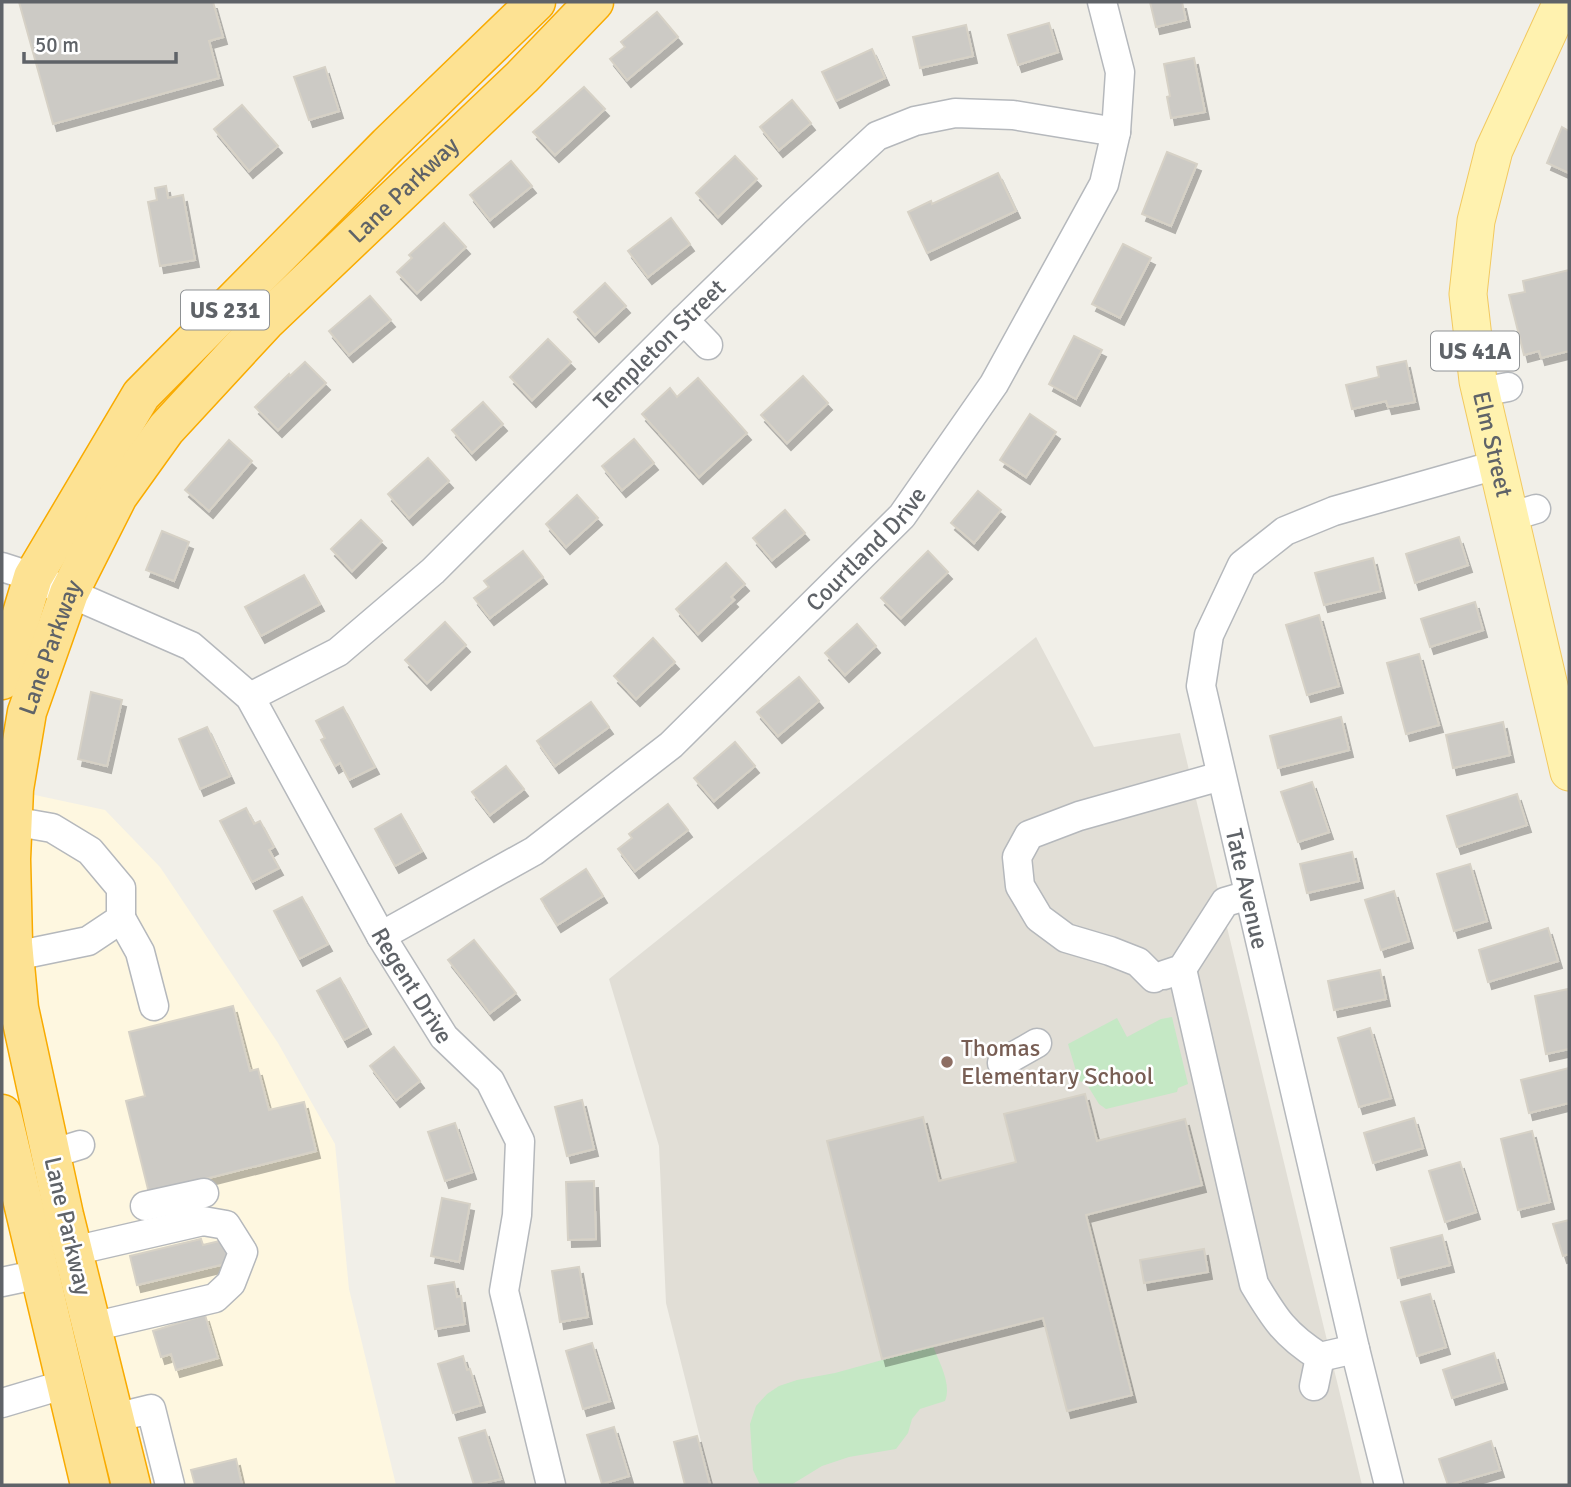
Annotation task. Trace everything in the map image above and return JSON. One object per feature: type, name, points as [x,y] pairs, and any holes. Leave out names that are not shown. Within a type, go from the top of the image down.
[{"type":"highway","name":"Lane Parkway","points":[[2,680],[17,572],[141,395],[388,145],[536,2]]},
{"type":"highway","name":"Lane Parkway","points":[[131,1485],[73,1251],[66,1150],[19,1008],[11,859],[12,821],[14,789],[27,712],[69,593],[118,496],[166,429],[265,322],[522,77],[594,2]]},
{"type":"highway","name":"Lane Parkway","points":[[2,1114],[7,1156],[40,1274],[90,1485]]},
{"type":"main road","name":"Elm Street","points":[[1562,2],[1494,150],[1476,221],[1468,294],[1495,389],[1496,465],[1522,513],[1562,707],[1569,772]]},
{"type":"street","name":"Courtland Drive","points":[[382,936],[534,851],[671,745],[902,516],[994,384],[1104,184],[1116,132],[1120,72],[1102,2]]},
{"type":"street","name":"Templeton Street","points":[[250,697],[338,652],[433,571],[794,212],[877,136],[915,121],[955,113],[1013,115],[1116,132]]},
{"type":"street","points":[[684,320],[708,345]]},
{"type":"street","name":"Tate Avenue","points":[[1390,1485],[1355,1349],[1201,686],[1209,635],[1242,565],[1285,531],[1321,516],[1496,465]]},
{"type":"street","name":"Regent Drive","points":[[17,572],[191,646],[250,697],[382,936],[444,1037],[490,1081],[520,1141],[517,1215],[504,1291],[551,1485]]},
{"type":"street","points":[[1220,776],[1079,816],[1029,835],[1017,857],[1020,886],[1038,918],[1066,938],[1138,962],[1148,981],[1182,969],[1226,902],[1249,895]]},
{"type":"street","points":[[12,821],[52,828],[90,851],[121,888],[121,918],[140,952],[154,1006]]},
{"type":"street","points":[[15,956],[88,941],[121,918]]},
{"type":"street","points":[[1182,969],[1254,1284],[1297,1351],[1314,1386]]},
{"type":"street","points":[[1002,1063],[1037,1043]]},
{"type":"street","points":[[145,1206],[204,1193]]},
{"type":"street","points":[[73,1251],[203,1221],[226,1225],[243,1252],[231,1283],[215,1298],[92,1327]]},
{"type":"street","points":[[2,1282],[40,1274]]},
{"type":"street","points":[[1297,1351],[1355,1349]]},
{"type":"street","points":[[2,1403],[66,1384]]},
{"type":"street","points":[[114,1418],[151,1409],[170,1485]]},
{"type":"shaded area","name":"Thomas Elementary School","points":[[1036,637],[1094,747],[1180,733],[1362,1485],[712,1485],[666,1303],[659,1146],[609,979]]},
{"type":"shaded area","points":[[2,788],[105,810],[160,867],[278,1043],[335,1144],[349,1289],[396,1485],[2,1485]]},
{"type":"green space","points":[[1172,1017],[1188,1084],[1178,1088],[1177,1092],[1106,1109],[1099,1104],[1086,1083],[1079,1081],[1068,1044],[1117,1018],[1127,1037],[1161,1019]]},
{"type":"green space","points":[[933,1346],[946,1380],[945,1401],[920,1409],[896,1449],[849,1457],[822,1466],[791,1485],[760,1485],[753,1470],[750,1424],[756,1406],[767,1394],[779,1386],[797,1380],[835,1373]]},
{"type":"building","points":[[19,2],[213,2],[223,37],[209,41],[219,78],[53,124]]},
{"type":"building","points":[[1150,2],[1182,2],[1186,20],[1156,27]]},
{"type":"building","points":[[657,12],[678,37],[627,80],[610,59],[625,47],[621,42]]},
{"type":"building","points":[[1049,23],[1058,52],[1018,65],[1008,35]]},
{"type":"building","points":[[966,25],[973,56],[920,68],[913,37]]},
{"type":"building","points":[[872,49],[885,78],[836,101],[822,72]]},
{"type":"building","points":[[1194,58],[1205,112],[1171,118],[1164,64]]},
{"type":"building","points":[[325,67],[339,111],[309,120],[294,77]]},
{"type":"building","points":[[584,87],[605,109],[555,155],[533,132]]},
{"type":"building","points":[[792,100],[811,123],[779,150],[760,127]]},
{"type":"building","points":[[242,105],[278,146],[249,171],[214,129]]},
{"type":"building","points":[[1562,127],[1569,131],[1569,173],[1547,163]]},
{"type":"building","points":[[1167,152],[1197,164],[1171,226],[1142,214]]},
{"type":"building","points":[[735,156],[757,179],[718,217],[696,193]]},
{"type":"building","points":[[511,161],[532,186],[490,220],[470,195]]},
{"type":"building","points":[[998,173],[1016,211],[927,253],[908,212],[931,201],[932,204]]},
{"type":"building","points":[[166,186],[168,198],[183,195],[195,260],[160,266],[148,202],[157,200],[155,188]]},
{"type":"building","points":[[671,218],[690,244],[648,277],[628,251]]},
{"type":"building","points":[[444,223],[466,247],[417,293],[397,272],[412,258],[409,255]]},
{"type":"building","points":[[1123,244],[1151,258],[1120,318],[1092,304]]},
{"type":"building","points":[[1569,270],[1569,351],[1541,358],[1539,351],[1524,355],[1509,295],[1525,292],[1523,281]]},
{"type":"building","points":[[605,283],[626,306],[595,335],[574,312]]},
{"type":"building","points":[[370,296],[391,320],[349,355],[329,331]]},
{"type":"building","points":[[1074,336],[1102,350],[1076,399],[1049,384]]},
{"type":"building","points":[[548,339],[571,362],[532,400],[510,377]]},
{"type":"building","points":[[1406,361],[1415,402],[1388,407],[1386,401],[1352,409],[1346,385],[1379,377],[1377,367]]},
{"type":"building","points":[[305,362],[326,383],[278,430],[255,407]]},
{"type":"building","points":[[803,376],[828,403],[787,443],[761,415]]},
{"type":"building","points":[[698,378],[747,433],[699,477],[642,414],[670,388],[677,397]]},
{"type":"building","points":[[483,402],[503,424],[472,453],[452,430]]},
{"type":"building","points":[[1030,414],[1056,432],[1026,477],[1000,460]]},
{"type":"building","points":[[634,439],[654,463],[622,490],[602,466]]},
{"type":"building","points":[[229,440],[252,461],[209,511],[185,490]]},
{"type":"building","points":[[428,458],[449,481],[409,518],[388,494]]},
{"type":"building","points":[[978,491],[1001,510],[974,543],[951,523]]},
{"type":"building","points":[[577,495],[598,518],[566,547],[546,524]]},
{"type":"building","points":[[785,510],[805,533],[772,560],[753,538]]},
{"type":"building","points":[[361,520],[382,541],[352,571],[331,549]]},
{"type":"building","points":[[162,531],[189,542],[174,581],[146,570]]},
{"type":"building","points":[[1459,537],[1468,565],[1415,583],[1406,554]]},
{"type":"building","points":[[523,551],[543,577],[490,618],[474,598],[489,587],[484,581]]},
{"type":"building","points":[[928,551],[948,572],[901,618],[881,598]]},
{"type":"building","points":[[1373,558],[1381,591],[1324,605],[1315,573]]},
{"type":"building","points":[[726,563],[745,584],[731,597],[734,600],[698,634],[676,609]]},
{"type":"building","points":[[304,575],[320,604],[261,636],[245,607]]},
{"type":"building","points":[[1475,602],[1483,630],[1430,647],[1421,619]]},
{"type":"building","points":[[1319,615],[1339,686],[1307,695],[1286,625]]},
{"type":"building","points":[[445,622],[466,645],[427,683],[405,660]]},
{"type":"building","points":[[857,624],[876,646],[845,675],[825,653]]},
{"type":"building","points":[[653,638],[675,662],[636,699],[614,676]]},
{"type":"building","points":[[1419,654],[1439,725],[1406,734],[1387,663]]},
{"type":"building","points":[[799,677],[819,701],[778,736],[757,712]]},
{"type":"building","points":[[91,692],[122,700],[107,766],[78,759]]},
{"type":"building","points":[[591,702],[609,727],[555,766],[537,741]]},
{"type":"building","points":[[343,707],[375,767],[349,780],[340,763],[335,766],[321,740],[325,738],[316,721]]},
{"type":"building","points":[[1341,717],[1349,750],[1278,768],[1270,736]]},
{"type":"building","points":[[1503,722],[1510,755],[1453,768],[1446,735]]},
{"type":"building","points":[[207,727],[230,776],[200,789],[179,739]]},
{"type":"building","points":[[735,742],[755,766],[714,801],[694,778]]},
{"type":"building","points":[[506,766],[524,789],[490,815],[472,792]]},
{"type":"building","points":[[1312,782],[1329,832],[1298,842],[1281,792]]},
{"type":"building","points":[[1517,794],[1527,825],[1457,847],[1447,816]]},
{"type":"building","points":[[668,804],[688,830],[635,871],[618,849],[632,838],[629,834]]},
{"type":"building","points":[[246,808],[254,824],[260,821],[274,847],[269,850],[279,868],[252,882],[220,821]]},
{"type":"building","points":[[401,814],[422,851],[395,866],[375,829]]},
{"type":"building","points":[[1352,852],[1359,881],[1307,893],[1300,864]]},
{"type":"building","points":[[1470,864],[1487,921],[1454,931],[1437,874]]},
{"type":"building","points":[[586,869],[603,896],[557,925],[541,899]]},
{"type":"building","points":[[1394,891],[1409,941],[1381,950],[1365,900]]},
{"type":"building","points":[[302,897],[328,944],[299,959],[274,911]]},
{"type":"building","points":[[1548,928],[1558,961],[1488,982],[1479,950]]},
{"type":"building","points":[[474,940],[516,993],[490,1013],[448,960]]},
{"type":"building","points":[[1380,970],[1386,999],[1334,1010],[1328,981]]},
{"type":"building","points":[[340,978],[367,1027],[344,1040],[317,991]]},
{"type":"building","points":[[1568,989],[1569,1049],[1546,1054],[1535,996]]},
{"type":"building","points":[[233,1006],[250,1071],[258,1069],[269,1110],[304,1102],[316,1151],[149,1193],[126,1101],[145,1096],[129,1032]]},
{"type":"building","points":[[1370,1028],[1391,1098],[1359,1107],[1338,1038]]},
{"type":"building","points":[[394,1047],[420,1081],[396,1100],[370,1066]]},
{"type":"building","points":[[1569,1068],[1569,1103],[1529,1113],[1521,1080]]},
{"type":"building","points":[[1085,1094],[1097,1141],[1185,1119],[1202,1185],[1086,1215],[1132,1395],[1067,1411],[1043,1318],[882,1359],[827,1141],[923,1117],[939,1181],[1016,1162],[1004,1114]]},
{"type":"building","points":[[582,1100],[594,1149],[567,1156],[555,1107]]},
{"type":"building","points":[[1414,1118],[1423,1148],[1373,1163],[1364,1133]]},
{"type":"building","points":[[455,1123],[472,1172],[445,1181],[428,1132]]},
{"type":"building","points":[[1532,1131],[1550,1202],[1518,1210],[1501,1139]]},
{"type":"building","points":[[1460,1162],[1476,1212],[1445,1222],[1429,1171]]},
{"type":"building","points":[[594,1181],[596,1239],[568,1240],[566,1182]]},
{"type":"building","points":[[442,1198],[470,1204],[459,1262],[431,1256]]},
{"type":"building","points":[[1569,1220],[1569,1254],[1563,1256],[1553,1224]]},
{"type":"building","points":[[1442,1235],[1450,1265],[1398,1278],[1391,1248]]},
{"type":"building","points":[[201,1239],[203,1245],[228,1239],[233,1262],[137,1285],[130,1256]]},
{"type":"building","points":[[1204,1249],[1208,1272],[1144,1283],[1140,1260]]},
{"type":"building","points":[[579,1267],[588,1317],[560,1322],[552,1271]]},
{"type":"building","points":[[454,1282],[457,1297],[461,1296],[465,1324],[435,1329],[428,1286]]},
{"type":"building","points":[[1430,1294],[1446,1347],[1417,1356],[1401,1302]]},
{"type":"building","points":[[205,1315],[218,1358],[176,1370],[171,1354],[161,1357],[153,1331]]},
{"type":"building","points":[[592,1343],[610,1401],[583,1409],[566,1351]]},
{"type":"building","points":[[1494,1353],[1503,1382],[1452,1398],[1443,1370]]},
{"type":"building","points":[[463,1356],[481,1405],[453,1413],[438,1364]]},
{"type":"building","points":[[614,1427],[629,1476],[602,1484],[587,1435]]},
{"type":"building","points":[[485,1430],[501,1479],[474,1485],[459,1438]]},
{"type":"building","points":[[697,1436],[710,1485],[685,1485],[674,1442]]},
{"type":"building","points":[[1491,1441],[1500,1470],[1448,1485],[1439,1459]]},
{"type":"building","points":[[236,1459],[242,1485],[195,1485],[191,1470]]},
{"type":"place","name":"Thomas Elementary School","points":[[947,1062]]}]
